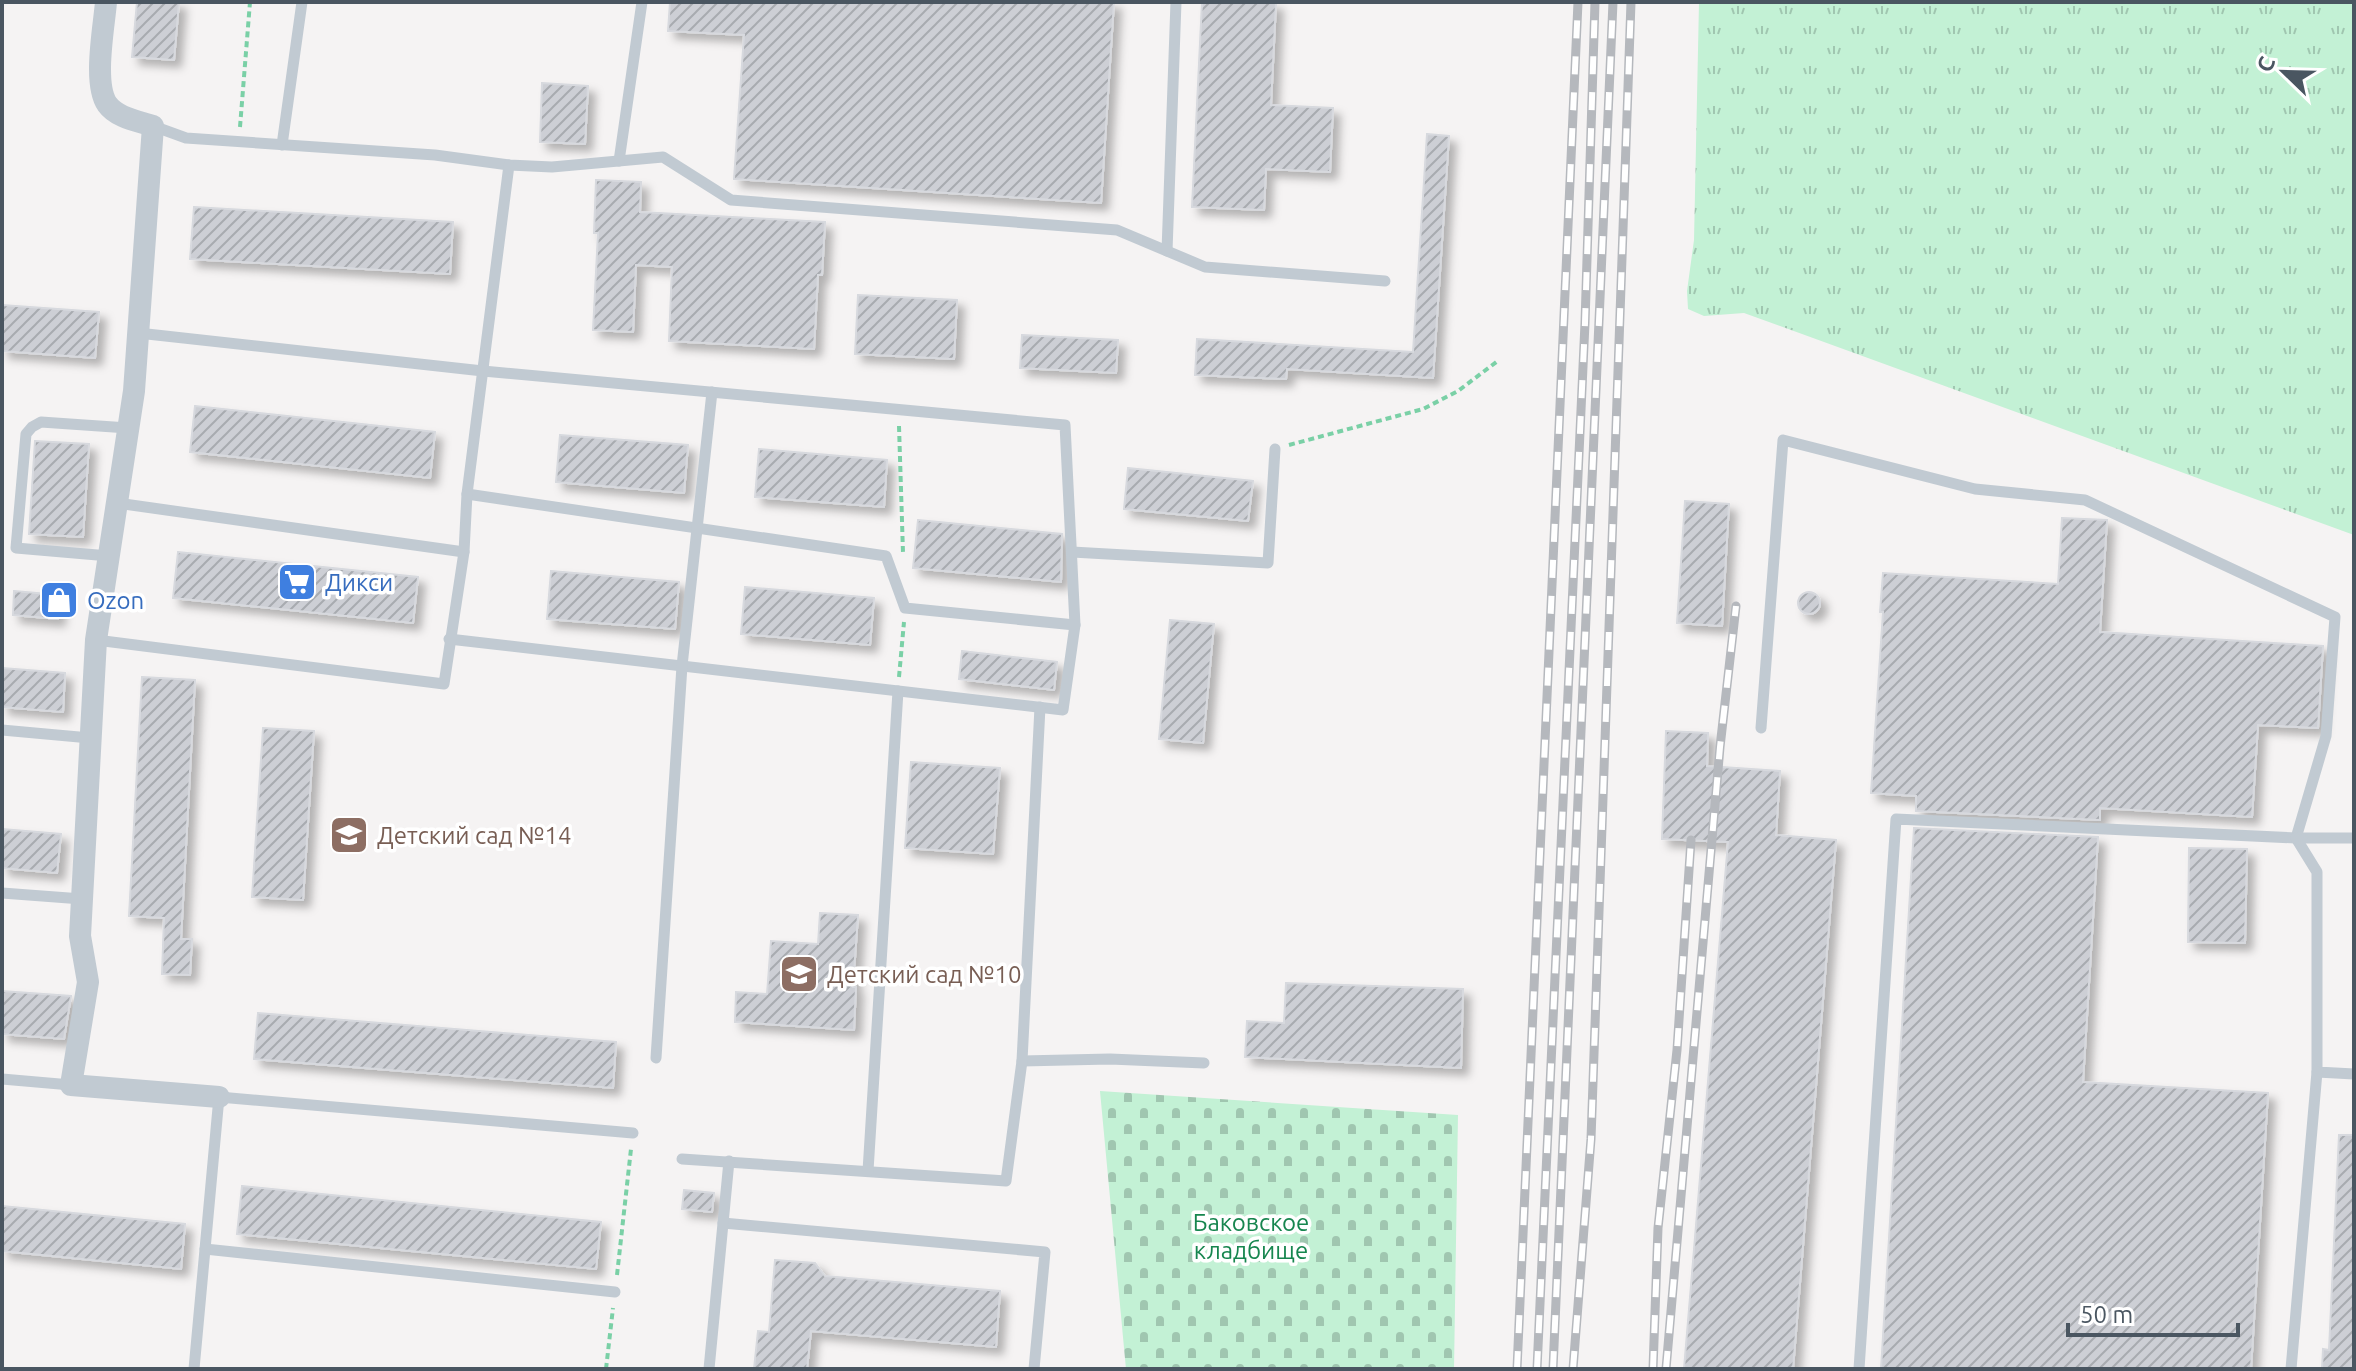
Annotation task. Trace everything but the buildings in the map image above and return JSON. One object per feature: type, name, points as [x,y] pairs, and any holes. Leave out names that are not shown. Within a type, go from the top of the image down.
[{"type":"street","points":[[106,2],[100,84],[108,104],[123,116],[153,126],[128,428],[96,640],[80,936],[88,982],[71,1085],[219,1097]]},
{"type":"lane","points":[[282,145],[302,2]]},
{"type":"lane","points":[[619,161],[642,2]]},
{"type":"lane","points":[[1167,251],[1176,2]]},
{"type":"lane","points":[[153,126],[186,138],[435,155],[509,165],[552,167],[663,157],[731,200],[1117,230],[1205,267],[1385,281]]},
{"type":"lane","points":[[96,640],[444,684],[464,552],[467,494],[509,165]]},
{"type":"lane","points":[[138,333],[483,371],[1065,425],[1075,625],[1063,710],[449,639]]},
{"type":"lane","points":[[656,1058],[682,666],[712,392]]},
{"type":"lane","points":[[109,556],[16,548],[26,434],[41,422],[128,428]]},
{"type":"lane","points":[[1761,728],[1783,440],[1975,489],[2085,500],[2335,617],[2326,736],[2296,838],[2317,872],[2317,1072],[2291,1369]]},
{"type":"lane","points":[[1072,552],[1268,563],[1275,449]]},
{"type":"lane","points":[[467,494],[886,556],[905,608],[1075,625]]},
{"type":"lane","points":[[117,503],[464,552]]},
{"type":"lane","points":[[868,1171],[898,691]]},
{"type":"lane","points":[[682,1159],[1006,1181],[1022,1061],[1040,707]]},
{"type":"lane","points":[[2,730],[90,738]]},
{"type":"lane","points":[[1859,1369],[1896,819],[2296,838],[2354,838]]},
{"type":"lane","points":[[2,893],[82,899]]},
{"type":"lane","points":[[1022,1061],[1110,1059],[1204,1063]]},
{"type":"lane","points":[[2317,1072],[2354,1074]]},
{"type":"lane","points":[[2,1079],[71,1085]]},
{"type":"lane","points":[[194,1369],[219,1097],[633,1133]]},
{"type":"lane","points":[[709,1369],[729,1161]]},
{"type":"lane","points":[[723,1223],[1045,1252],[1034,1369]]},
{"type":"lane","points":[[205,1249],[615,1292]]},
{"type":"path","points":[[239,142],[250,2]]},
{"type":"path","points":[[1275,449],[1423,409],[1458,391],[1499,360]]},
{"type":"path","points":[[606,1369],[633,1133]]},
{"type":"green space","points":[[1699,2],[2354,2],[2354,535],[1744,313],[1704,316],[1688,309],[1687,291],[1694,240]]},
{"type":"green space","name":"Баковское кладбище","points":[[1100,1091],[1458,1115],[1454,1369],[1126,1369]]},
{"type":"railway","points":[[1517,1369],[1578,2]]},
{"type":"railway","points":[[1537,1369],[1585,323],[1595,2]]},
{"type":"railway","points":[[1553,1369],[1613,2]]},
{"type":"railway","points":[[1573,1369],[1591,1139],[1631,2]]},
{"type":"railway","points":[[1666,1369],[1720,747],[1736,606]]},
{"type":"railway","points":[[1653,1369],[1658,1228],[1677,1050],[1691,840]]},
{"type":"place","name":"Дикси","points":[[297,582]]},
{"type":"place","name":"Ozon","points":[[59,600]]},
{"type":"place","name":"Детский сад №14","points":[[349,835]]},
{"type":"place","name":"Детский сад №10","points":[[799,974]]}]
